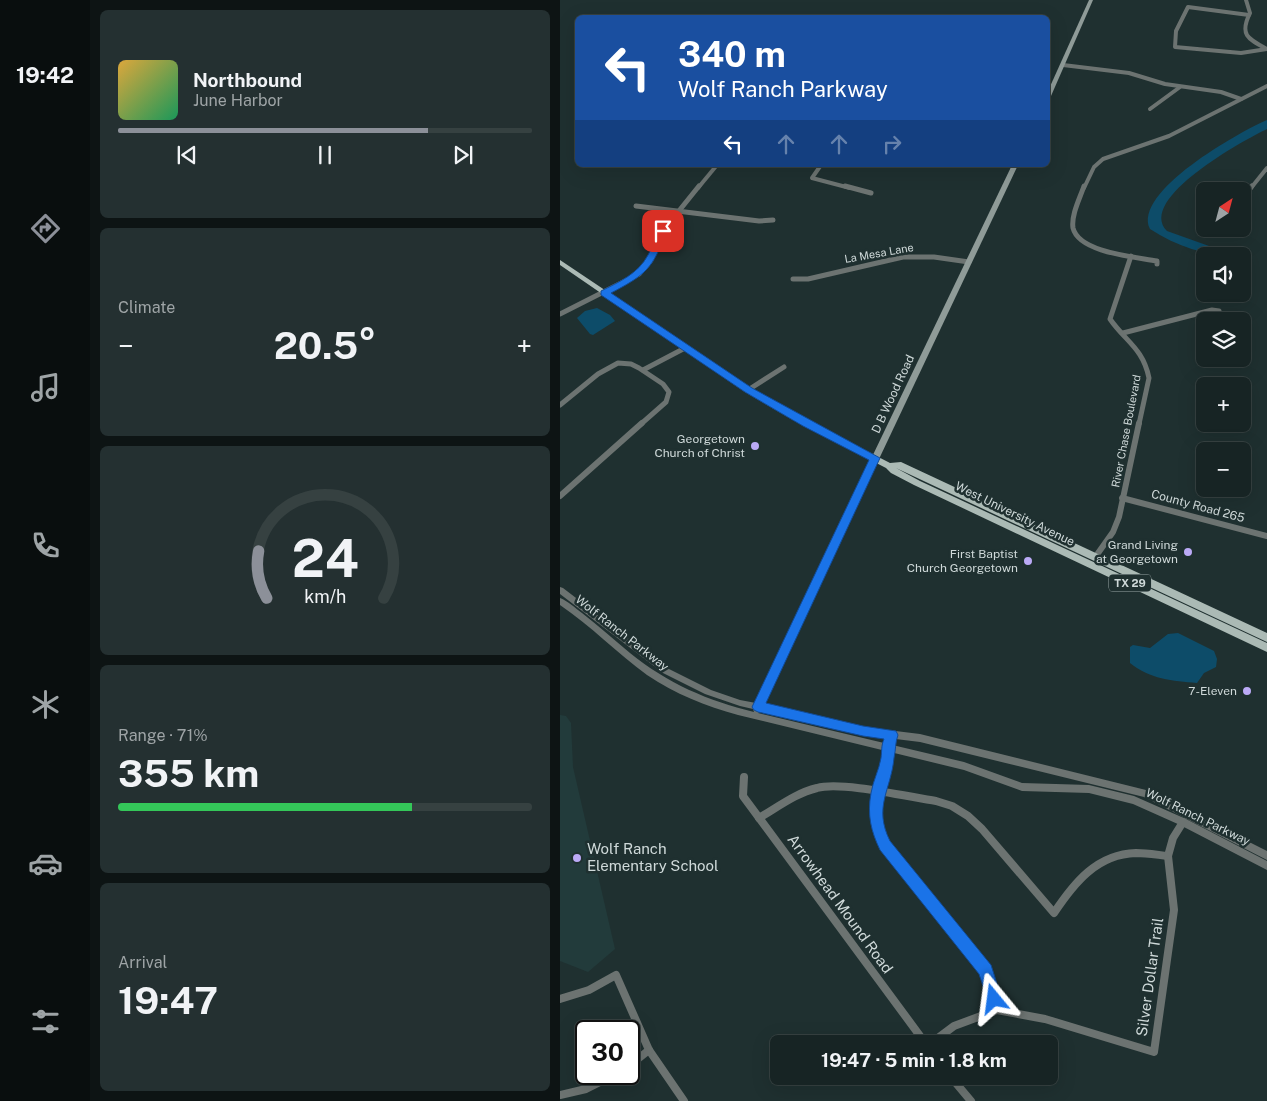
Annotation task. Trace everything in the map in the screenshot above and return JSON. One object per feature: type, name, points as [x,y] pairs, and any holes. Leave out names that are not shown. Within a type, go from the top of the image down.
[{"type":"main road","points":[[1050,92],[1090,0]]},
{"type":"main road","name":"D B Wood Road","points":[[875,458],[1013,167]]},
{"type":"main road","name":"West University Avenue","points":[[560,262],[748,390],[796,418],[875,458],[917,483],[1267,648]]},
{"type":"main road","name":"West University Avenue","points":[[889,466],[898,464],[1267,638]]},
{"type":"main road","points":[[1053,547],[1088,557],[1096,556]]},
{"type":"main road","points":[[1122,580],[1137,580],[1164,590]]},
{"type":"street","points":[[1244,0],[1249,14],[1243,29],[1252,41],[1267,49]]},
{"type":"street","points":[[1249,14],[1188,7],[1176,30],[1175,47],[1241,53],[1267,49]]},
{"type":"street","points":[[1063,65],[1128,73],[1161,83],[1221,92],[1241,99]]},
{"type":"street","points":[[1157,264],[1157,261],[1093,247],[1080,238],[1074,230],[1074,216],[1094,166],[1106,157],[1160,140],[1267,86]]},
{"type":"street","points":[[1150,109],[1180,87]]},
{"type":"street","points":[[561,312],[605,293],[629,280],[645,268],[654,254],[662,232],[715,167]]},
{"type":"street","points":[[820,167],[812,178],[871,193]]},
{"type":"street","points":[[1251,188],[1267,168]]},
{"type":"street","points":[[636,206],[759,221],[773,220]]},
{"type":"street","name":"La Mesa Lane","points":[[794,279],[808,279],[903,257],[921,256],[969,262]]},
{"type":"street","name":"River Chase Boulevard","points":[[1096,556],[1113,532],[1119,517],[1149,378],[1145,364],[1123,333],[1111,322],[1111,314],[1131,256]]},
{"type":"street","points":[[1123,333],[1211,311],[1219,311]]},
{"type":"street","points":[[643,370],[685,348]]},
{"type":"street","points":[[560,405],[612,364],[626,363],[643,370],[669,392],[667,400],[560,496]]},
{"type":"street","points":[[748,390],[784,367]]},
{"type":"street","name":"D B Wood Road","points":[[756,711],[875,458]]},
{"type":"street","name":"County Road 265","points":[[1122,498],[1267,536]]},
{"type":"street","name":"Wolf Ranch Parkway","points":[[561,592],[674,675],[708,692],[756,711],[964,766],[1022,787],[1089,789],[1134,800],[1185,818],[1267,856]]},
{"type":"street","name":"Wolf Ranch Parkway","points":[[560,602],[665,682],[696,698],[724,708],[756,711],[863,731],[920,738],[1139,792],[1267,866]]},
{"type":"street","points":[[892,735],[888,746],[888,758],[878,793],[876,820],[885,846],[986,970],[997,1010]]},
{"type":"street","name":"Arrowhead Mound Road","points":[[744,778],[743,796],[919,1035]]},
{"type":"street","points":[[759,818],[801,793],[836,786],[936,801],[952,806],[968,816],[982,829],[1054,913],[1068,891],[1090,867],[1113,856],[1134,853],[1168,856]]},
{"type":"street","name":"Silver Dollar Trail","points":[[942,1035],[954,1026],[997,1010],[1045,1019],[1154,1052],[1174,910],[1168,856],[1173,838],[1185,818]]},
{"type":"street","points":[[560,999],[582,993],[616,975],[649,1050],[684,1101]]},
{"type":"street","points":[[640,1057],[649,1050]]},
{"type":"street","points":[[560,1095],[586,1089],[594,1085]]},
{"type":"street","points":[[958,1085],[971,1101]]},
{"type":"shaded area","name":"Wolf Ranch Elementary School","points":[[560,715],[566,716],[571,723],[573,767],[615,949],[588,972],[560,961]]},
{"type":"water","points":[[1267,120],[1267,129],[1237,145],[1197,172],[1166,203],[1161,218],[1167,231],[1212,247],[1196,247],[1196,250],[1192,249],[1150,229],[1149,214],[1157,198],[1172,181],[1213,150]]},
{"type":"water","points":[[597,308],[610,315],[615,321],[593,335],[577,318],[585,311]]},
{"type":"water","points":[[1178,633],[1214,651],[1217,659],[1216,667],[1204,673],[1197,683],[1153,676],[1130,663],[1130,647],[1133,645],[1150,648],[1168,634]]},
{"type":"place","name":"Georgetown Church of Christ","points":[[755,446]]},
{"type":"place","name":"Grand Living at Georgetown","points":[[1188,552]]},
{"type":"place","name":"First Baptist Church Georgetown","points":[[1028,561]]},
{"type":"place","name":"7-Eleven","points":[[1247,691]]},
{"type":"place","name":"Wolf Ranch Elementary School","points":[[577,858]]},
{"type":"route","points":[[663,231],[659,237],[654,254],[645,268],[639,274],[605,293],[748,390],[806,424],[875,458],[758,707],[863,731],[892,735],[888,746],[888,758],[878,793],[876,820],[879,833],[885,846],[986,970],[994,999]]}]
